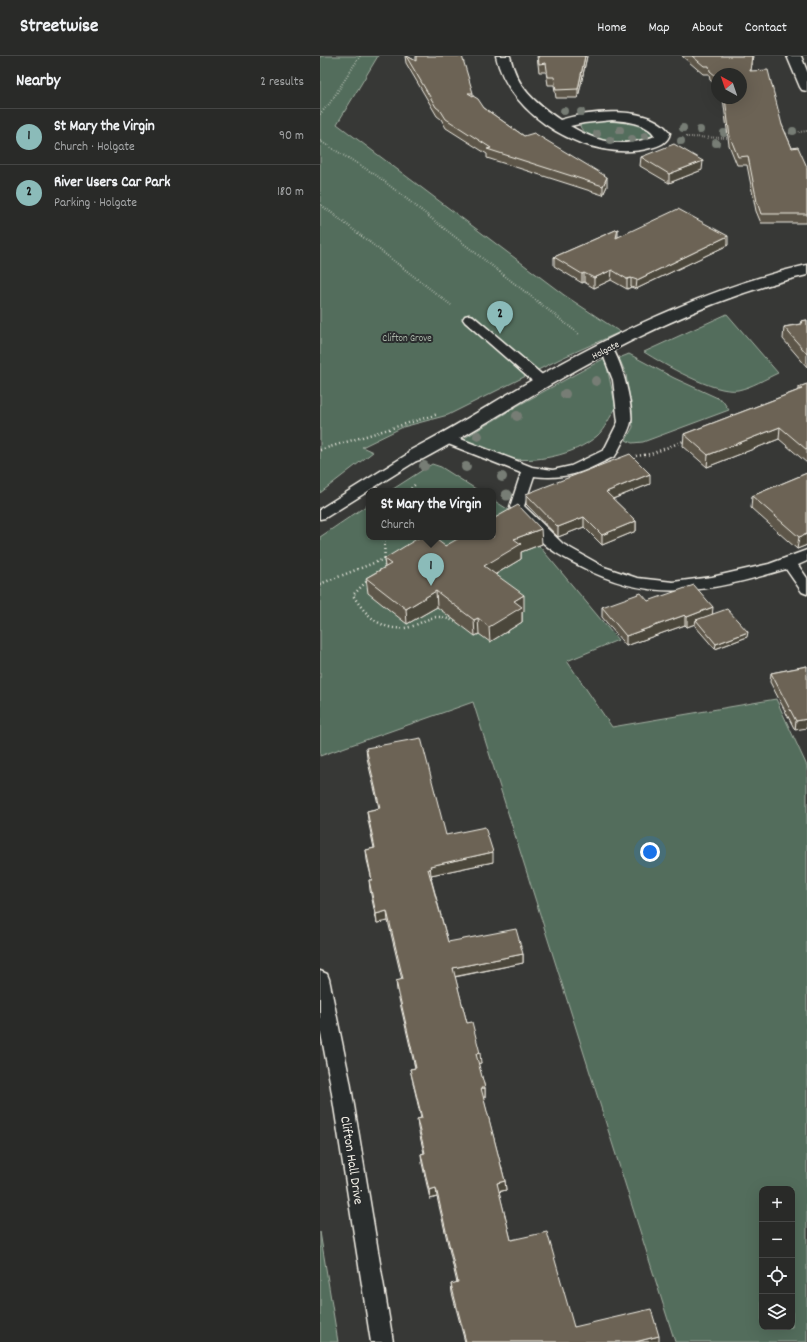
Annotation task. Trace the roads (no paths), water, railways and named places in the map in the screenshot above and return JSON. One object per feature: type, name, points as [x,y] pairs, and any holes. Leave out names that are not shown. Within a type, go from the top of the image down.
[{"type":"street","points":[[503,56],[508,76],[515,89],[558,125],[579,138],[611,148],[636,147],[653,143],[662,138],[663,133],[656,126],[632,119],[612,116],[586,117],[558,125]]},
{"type":"street","points":[[794,56],[807,87]]},
{"type":"street","name":"Holgate","points":[[416,455],[606,347],[665,319],[750,283],[807,270]]},
{"type":"lane","points":[[469,319],[542,382]]},
{"type":"lane","points":[[448,438],[529,471],[553,474],[574,470],[610,453],[625,422],[619,380],[606,347]]},
{"type":"lane","points":[[320,515],[416,455]]},
{"type":"lane","points":[[529,471],[517,507],[552,543],[586,564],[617,579],[657,587],[679,587],[705,583],[790,564],[807,555]]},
{"type":"lane","points":[[790,564],[807,589]]},
{"type":"lane","name":"Clifton Hall Drive","points":[[320,979],[340,1081],[382,1342]]},
{"type":"place","name":"River Users Car Park","points":[[500,334]]},
{"type":"place","name":"St Mary the Virgin","points":[[431,586]]},
{"type":"park label","name":"Clifton Grove","points":[[407,337]]}]
